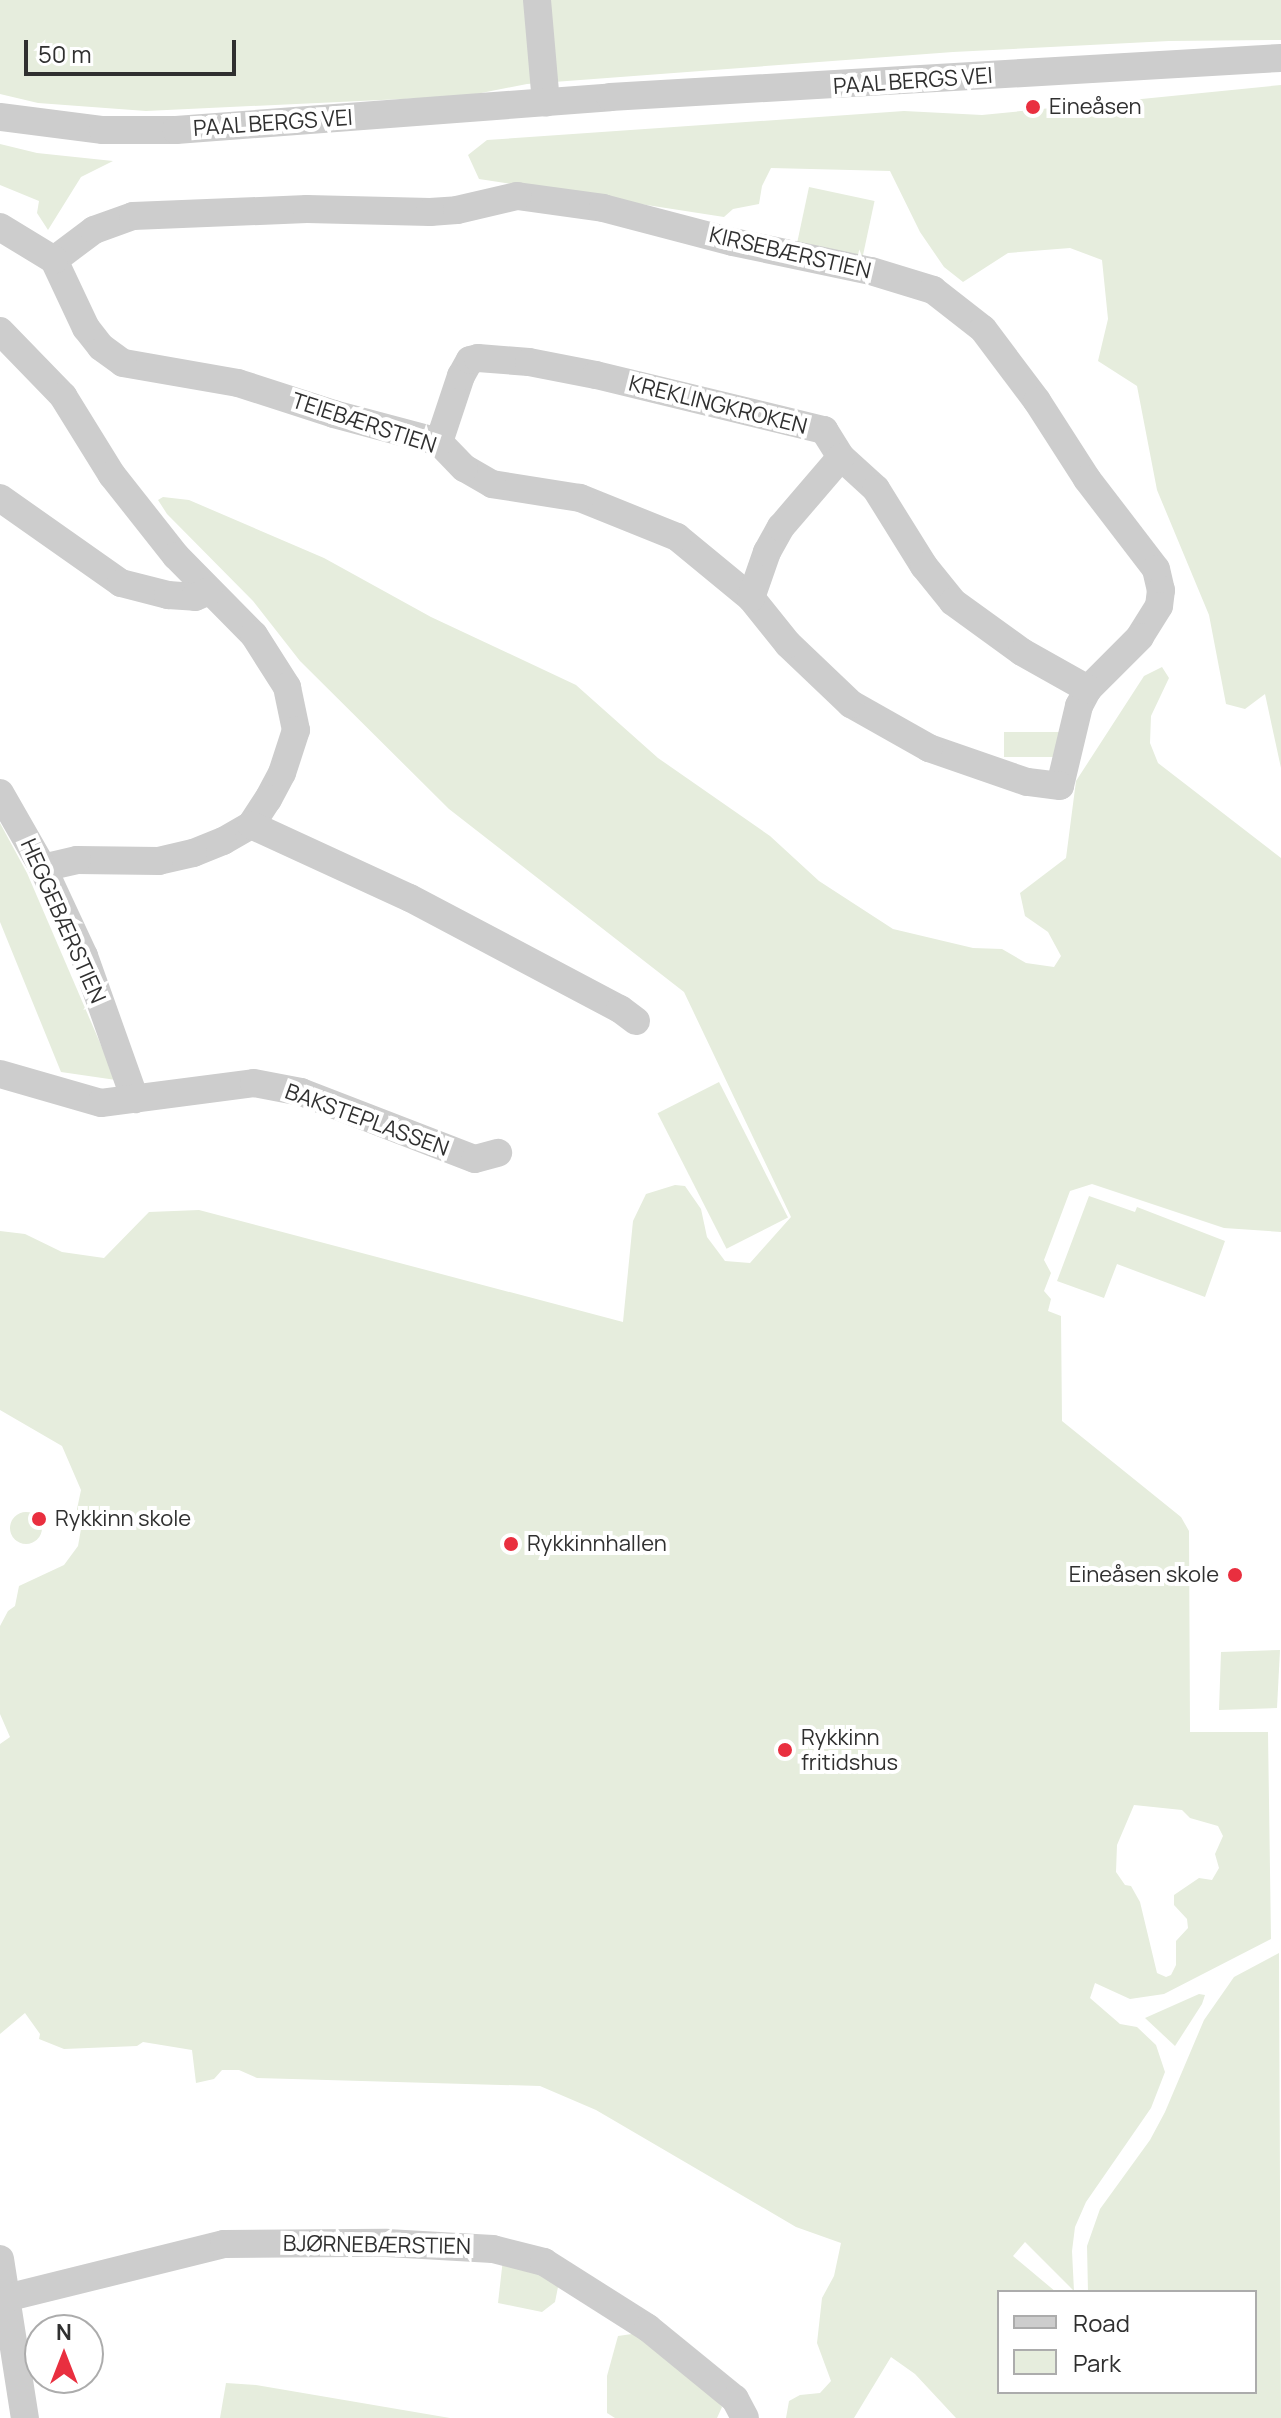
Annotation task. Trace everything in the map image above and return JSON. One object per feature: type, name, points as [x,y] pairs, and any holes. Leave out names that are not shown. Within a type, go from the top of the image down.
[{"type":"street","points":[[537,0],[546,103]]},
{"type":"street","name":"PAAL BERGS VEI","points":[[0,117],[103,130],[176,130],[546,103],[1281,58]]},
{"type":"street","name":"KIRSEBÆRSTIEN","points":[[54,260],[94,230],[133,216],[307,209],[430,212],[457,210],[517,196],[603,208],[670,223],[733,242],[871,271],[933,290],[970,316],[1008,360],[1087,479],[1156,569],[1161,590],[1159,606],[1140,637],[1088,689],[1079,706],[1060,786]]},
{"type":"street","points":[[0,227],[54,260]]},
{"type":"street","name":"TEIEBÆRSTIEN","points":[[54,260],[86,328],[101,347],[123,363],[238,383],[334,414],[439,442],[464,468],[492,484],[580,498],[677,537],[751,598],[788,644],[851,704],[929,748],[1027,782],[1060,786]]},
{"type":"street","points":[[0,331],[63,396],[112,475],[176,556],[254,635],[287,687],[294,707],[296,730],[282,773],[251,825],[193,853],[159,861],[77,860],[43,868]]},
{"type":"street","name":"KREKLINGKROKEN","points":[[439,442],[461,376],[470,360],[506,358],[596,375],[824,430],[841,457],[876,489],[924,566],[953,602],[1022,652],[1088,689]]},
{"type":"street","points":[[751,598],[767,552],[781,527],[841,457]]},
{"type":"street","points":[[0,498],[121,583],[168,595],[195,597],[209,591]]},
{"type":"street","name":"HEGGEBÆRSTIEN","points":[[0,793],[43,868],[84,956],[135,1099]]},
{"type":"street","points":[[251,825],[410,898],[620,1009],[636,1021]]},
{"type":"street","name":"BAKSTEPLASSEN","points":[[0,1074],[101,1103],[254,1083],[301,1092],[475,1159],[498,1153]]},
{"type":"street","name":"BJØRNEBÆRSTIEN","points":[[6,2298],[224,2244],[464,2245],[544,2262],[574,2278],[648,2328],[736,2412]]},
{"type":"street","points":[[0,2259],[25,2418]]},
{"type":"green space","points":[[0,0],[1281,0],[1281,40],[1169,41],[953,52],[527,84],[466,96],[146,111],[38,103],[0,94]]},
{"type":"green space","points":[[1281,85],[1281,768],[1265,694],[1245,709],[1226,704],[1209,615],[1157,490],[1137,386],[1098,361],[1108,319],[1102,260],[1070,248],[1008,253],[963,282],[944,267],[920,232],[890,171],[771,168],[762,186],[759,204],[733,209],[724,217],[479,179],[468,155],[487,140],[904,111],[982,115]]},
{"type":"green space","points":[[0,144],[37,153],[113,161],[81,177],[48,230],[37,213],[39,201],[0,185]]},
{"type":"green space","points":[[809,187],[875,201],[863,257],[797,243]]},
{"type":"green space","points":[[163,497],[189,500],[324,558],[431,617],[576,685],[658,758],[770,836],[819,881],[893,929],[973,948],[1002,949],[1026,963],[1054,967],[1061,956],[1048,932],[1025,916],[1020,893],[1066,858],[1076,781],[1144,676],[1162,667],[1169,678],[1151,716],[1150,743],[1158,763],[1281,858],[1281,1232],[1224,1228],[1092,1184],[1070,1191],[1044,1260],[1051,1273],[1044,1291],[1051,1299],[1048,1311],[1061,1316],[1062,1421],[1181,1517],[1189,1531],[1190,1732],[1268,1732],[1271,1939],[1164,1994],[1130,1999],[1095,1983],[1090,1998],[1120,2024],[1137,2027],[1156,2045],[1165,2072],[1151,2108],[1086,2202],[1075,2227],[1072,2251],[1074,2290],[1025,2242],[1013,2256],[1054,2290],[997,2290],[997,2394],[1257,2394],[1257,2290],[1088,2290],[1087,2246],[1100,2209],[1150,2140],[1165,2112],[1204,2020],[1234,1977],[1279,1953],[1281,2418],[956,2418],[915,2374],[891,2357],[854,2418],[786,2418],[789,2401],[800,2395],[820,2393],[831,2381],[817,2343],[822,2298],[834,2276],[841,2243],[796,2227],[596,2110],[540,2086],[257,2078],[239,2070],[222,2070],[214,2079],[196,2083],[192,2050],[143,2042],[137,2046],[64,2049],[39,2039],[40,2034],[25,2013],[0,2034],[0,1744],[10,1737],[0,1714],[0,1626],[8,1611],[15,1606],[19,1586],[64,1565],[78,1546],[81,1529],[77,1509],[81,1490],[62,1446],[0,1410],[0,1231],[25,1234],[62,1252],[104,1258],[149,1212],[199,1210],[623,1322],[633,1221],[646,1194],[675,1185],[685,1186],[701,1209],[707,1237],[725,1261],[750,1263],[791,1217],[684,992],[449,809],[300,661],[253,601],[167,514],[158,500]],"holes":[[[1134,1805],[1182,1810],[1190,1818],[1218,1826],[1223,1836],[1215,1854],[1219,1868],[1212,1880],[1199,1878],[1174,1895],[1174,1905],[1187,1919],[1188,1928],[1176,1941],[1176,1965],[1171,1975],[1166,1977],[1157,1973],[1140,1902],[1131,1886],[1125,1885],[1116,1872],[1117,1845]]]},
{"type":"green space","points":[[1004,732],[1059,732],[1059,757],[1004,757]]},
{"type":"green space","points":[[0,823],[27,873],[116,1080],[61,1072],[0,922]]},
{"type":"green space","points":[[719,1082],[788,1217],[727,1249],[658,1113]]},
{"type":"green space","points":[[1089,1196],[1135,1212],[1137,1207],[1225,1241],[1205,1297],[1117,1264],[1104,1298],[1057,1281]]},
{"type":"green space","points":[[26,1512],[37,1517],[42,1528],[37,1539],[26,1544],[15,1539],[10,1528],[15,1517]]},
{"type":"green space","points":[[1280,1650],[1277,1708],[1219,1710],[1221,1652]]},
{"type":"green space","points":[[1199,1994],[1205,1995],[1202,2004],[1175,2046],[1145,2018]]},
{"type":"green space","points":[[503,2259],[559,2282],[555,2302],[542,2312],[498,2303]]},
{"type":"green space","points":[[639,2333],[707,2387],[722,2407],[717,2418],[615,2418],[607,2413],[607,2376],[618,2336]]},
{"type":"green space","points":[[226,2383],[256,2385],[450,2418],[220,2418]]},
{"type":"place","name":"Eineåsen","points":[[1033,107]]},
{"type":"place","name":"Rykkinn skole","points":[[39,1519]]},
{"type":"place","name":"Rykkinnhallen","points":[[511,1544]]},
{"type":"place","name":"Eineåsen skole","points":[[1235,1575]]},
{"type":"place","name":"Rykkinn fritidshus","points":[[785,1750]]}]
